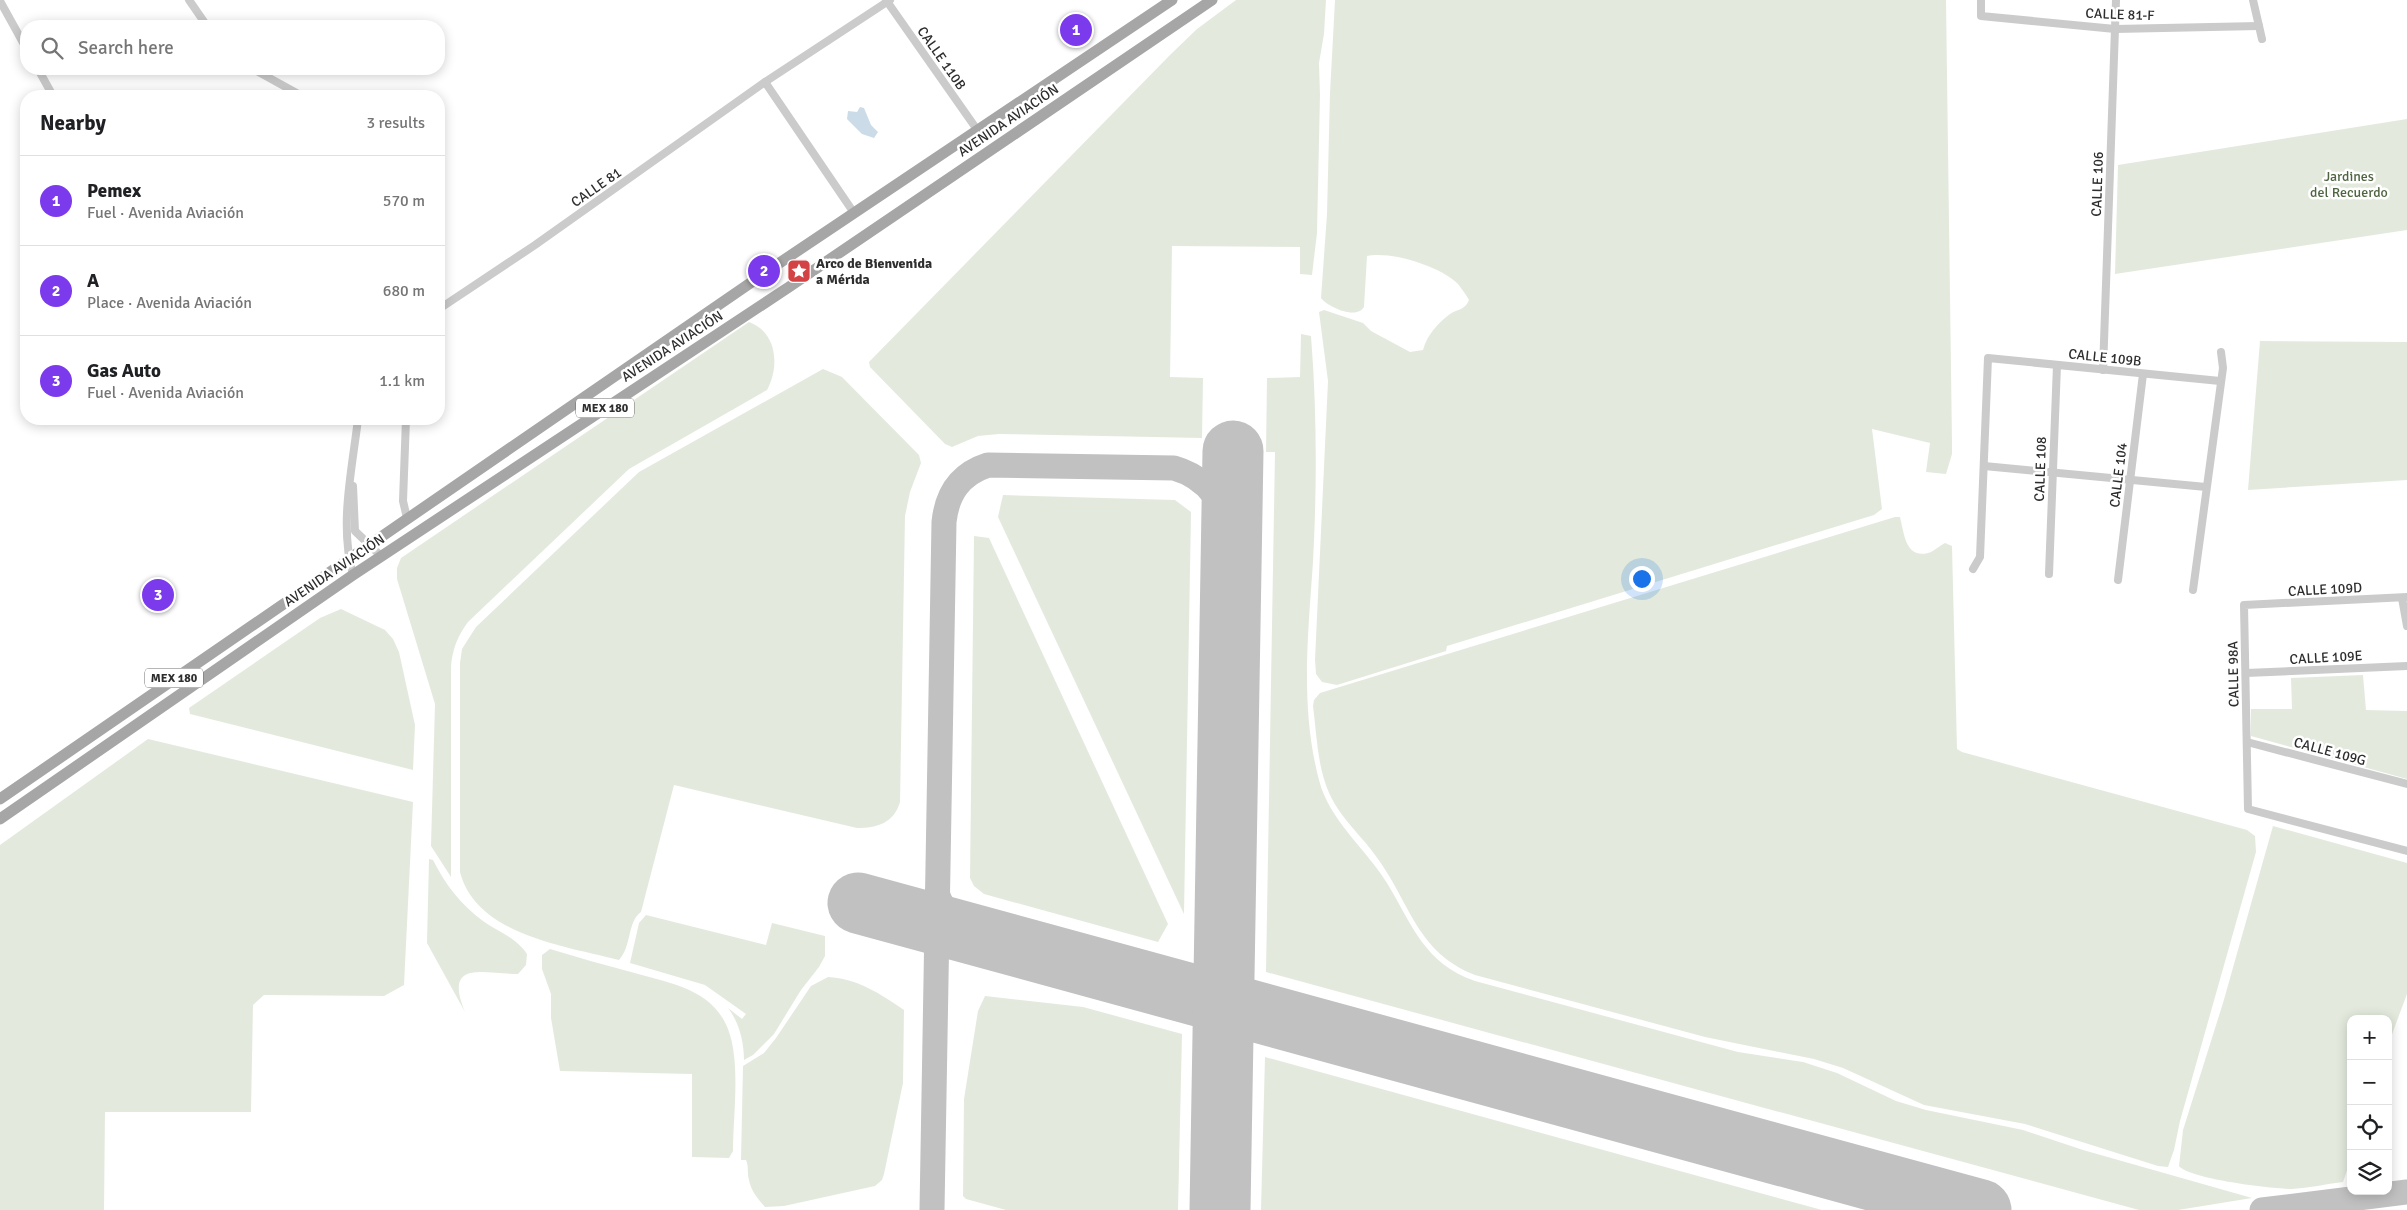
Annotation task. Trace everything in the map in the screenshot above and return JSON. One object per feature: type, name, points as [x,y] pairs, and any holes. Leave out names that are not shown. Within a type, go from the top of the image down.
[{"type":"main road","name":"AVENIDA AVIACIÓN","points":[[0,799],[368,544],[854,213],[1172,0]]},
{"type":"main road","name":"AVENIDA AVIACIÓN","points":[[0,819],[352,575],[789,287],[1212,0]]},
{"type":"street","points":[[190,0],[203,20]]},
{"type":"street","name":"CALLE 81-F","points":[[1981,0],[1981,16],[2115,29],[2259,26]]},
{"type":"street","name":"CALLE 106","points":[[2103,370],[2116,0]]},
{"type":"street","points":[[2254,0],[2262,39]]},
{"type":"street","points":[[0,1],[20,37]]},
{"type":"street","name":"CALLE 110B","points":[[888,1],[978,131]]},
{"type":"street","name":"CALLE 81","points":[[445,305],[765,82],[888,1]]},
{"type":"street","points":[[41,75],[50,90]]},
{"type":"street","points":[[264,75],[291,90]]},
{"type":"street","points":[[765,82],[854,213]]},
{"type":"street","points":[[2193,590],[2223,368],[2221,352]]},
{"type":"street","name":"CALLE 109B","points":[[1984,466],[1988,358],[2220,381]]},
{"type":"street","name":"CALLE 108","points":[[2049,574],[2057,365]]},
{"type":"street","name":"CALLE 104","points":[[2118,580],[2143,374]]},
{"type":"street","points":[[352,575],[348,558],[347,503],[357,425]]},
{"type":"street","points":[[406,425],[403,501],[407,518]]},
{"type":"street","points":[[1973,569],[1980,557],[1984,466],[2206,487]]},
{"type":"street","points":[[352,476],[355,531],[381,556]]},
{"type":"street","points":[[2405,598],[2407,626]]},
{"type":"street","name":"CALLE 109D","points":[[2244,605],[2405,598]]},
{"type":"street","name":"CALLE 98A","points":[[2244,605],[2248,809],[2407,851]]},
{"type":"street","name":"CALLE 109E","points":[[2246,673],[2407,666]]},
{"type":"street","name":"CALLE 109G","points":[[2247,742],[2407,784]]},
{"type":"green space","points":[[1236,0],[1326,0],[1324,34],[1319,63],[1317,233],[1312,275],[1300,274],[1300,247],[1172,246],[1170,377],[1203,378],[1202,438],[999,434],[978,436],[952,447],[945,444],[870,367],[869,362],[1171,54],[1197,29]]},
{"type":"green space","points":[[1335,0],[1946,0],[1952,454],[1946,474],[1926,472],[1930,443],[1872,429],[1882,509],[1874,515],[1447,646],[1446,651],[1337,685],[1322,682],[1316,674],[1315,660],[1328,381],[1319,312],[1324,310],[1363,323],[1371,331],[1410,352],[1423,350],[1427,339],[1437,325],[1450,314],[1463,308],[1469,300],[1458,284],[1440,271],[1415,261],[1377,255],[1367,256],[1364,307],[1360,311],[1342,311],[1321,298],[1327,214],[1330,93]]},
{"type":"green space","name":"Jardines del Recuerdo","points":[[2407,119],[2407,230],[2115,274],[2118,165]]},
{"type":"green space","points":[[749,322],[765,334],[773,351],[774,371],[767,390],[629,469],[468,622],[461,632],[454,649],[451,667],[451,877],[431,846],[435,704],[397,579],[397,568],[401,558]]},
{"type":"green space","points":[[1301,334],[1311,336],[1314,392],[1315,506],[1307,699],[1313,753],[1319,780],[1324,795],[1339,821],[1387,883],[1422,941],[1443,964],[1475,981],[1738,1052],[1803,1062],[1837,1073],[1896,1101],[1926,1110],[2023,1130],[2083,1150],[2252,1198],[2178,1210],[2139,1210],[1266,972],[1275,452],[1266,452],[1267,378],[1300,377]]},
{"type":"green space","points":[[2260,341],[2407,342],[2407,480],[2248,490]]},
{"type":"green space","points":[[823,369],[842,377],[919,455],[921,463],[910,492],[905,516],[900,802],[894,815],[884,823],[871,827],[857,828],[674,785],[641,912],[633,922],[626,948],[619,960],[549,943],[503,924],[484,910],[469,893],[460,872],[460,663],[462,649],[476,627],[639,472]]},
{"type":"green space","points":[[1003,495],[1175,500],[1191,512],[1184,914],[998,517]]},
{"type":"green space","points":[[1900,517],[1907,543],[1914,552],[1920,554],[1928,553],[1945,543],[1952,546],[1957,749],[1962,752],[2247,830],[2255,836],[2256,852],[2168,1167],[2158,1166],[2025,1124],[1924,1105],[1843,1068],[1814,1059],[1705,1037],[1475,975],[1440,954],[1428,940],[1417,926],[1378,859],[1340,812],[1330,795],[1322,774],[1313,706],[1314,700],[1320,693]]},
{"type":"green space","points":[[974,536],[989,538],[1168,924],[1158,942],[984,894],[974,886],[970,878]]},
{"type":"green space","points":[[341,609],[385,630],[393,639],[399,652],[415,725],[413,770],[190,714],[189,708],[320,618]]},
{"type":"green space","points":[[2363,675],[2366,710],[2407,711],[2407,779],[2251,736],[2251,709],[2292,709],[2291,678]]},
{"type":"green space","points":[[148,739],[413,802],[404,985],[384,996],[264,995],[253,1005],[251,1112],[105,1112],[104,1210],[0,1210],[0,845]]},
{"type":"green space","points":[[2273,826],[2407,863],[2407,994],[2392,1034],[2392,1015],[2347,1015],[2347,1170],[2343,1182],[2292,1189],[2268,1187],[2214,1179],[2186,1171],[2179,1166],[2183,1130],[2223,1003]]},
{"type":"green space","points":[[429,859],[433,860],[448,886],[468,908],[483,921],[512,939],[527,954],[526,965],[518,974],[480,972],[470,973],[463,977],[459,984],[465,1012],[427,943]]},
{"type":"green space","points":[[646,915],[766,945],[772,923],[825,936],[825,956],[774,1034],[753,1055],[744,1060],[740,1032],[728,1008],[742,1019],[746,1014],[705,985],[630,963],[639,923]]},
{"type":"green space","points":[[550,949],[687,989],[711,1004],[721,1015],[732,1043],[735,1073],[733,1151],[729,1158],[692,1157],[692,1074],[560,1071],[551,1018],[551,994],[542,969],[542,955]]},
{"type":"green space","points":[[828,977],[859,984],[904,1010],[903,1083],[884,1174],[882,1180],[875,1186],[784,1206],[765,1207],[751,1188],[746,1160],[741,1160],[743,1066],[764,1053],[811,986]]},
{"type":"green space","points":[[985,996],[1083,1007],[1182,1034],[1178,1210],[1006,1210],[966,1199],[963,1196],[964,1099],[978,1011]]},
{"type":"green space","points":[[1265,1057],[1822,1210],[1261,1210]]},
{"type":"water","points":[[860,107],[864,108],[871,125],[878,132],[874,138],[862,134],[847,119],[848,111],[857,112]]},
{"type":"taxiway","points":[[932,1210],[944,522],[952,494],[957,486],[970,474],[988,465],[1174,468],[1197,479],[1214,494],[1225,515],[1232,538]]},
{"type":"taxiway","points":[[937,893],[948,914],[980,936]]},
{"type":"taxiway","points":[[2262,1210],[2407,1192]]},
{"type":"runway","points":[[1220,1210],[1233,451]]},
{"type":"runway","points":[[858,903],[1981,1210]]},
{"type":"place","name":"Pemex","points":[[1076,30]]},
{"type":"place","name":"A","points":[[764,271]]},
{"type":"place","name":"Arco de Bienvenida a Mérida","points":[[799,271]]},
{"type":"place","name":"Gas Auto","points":[[158,595]]}]
